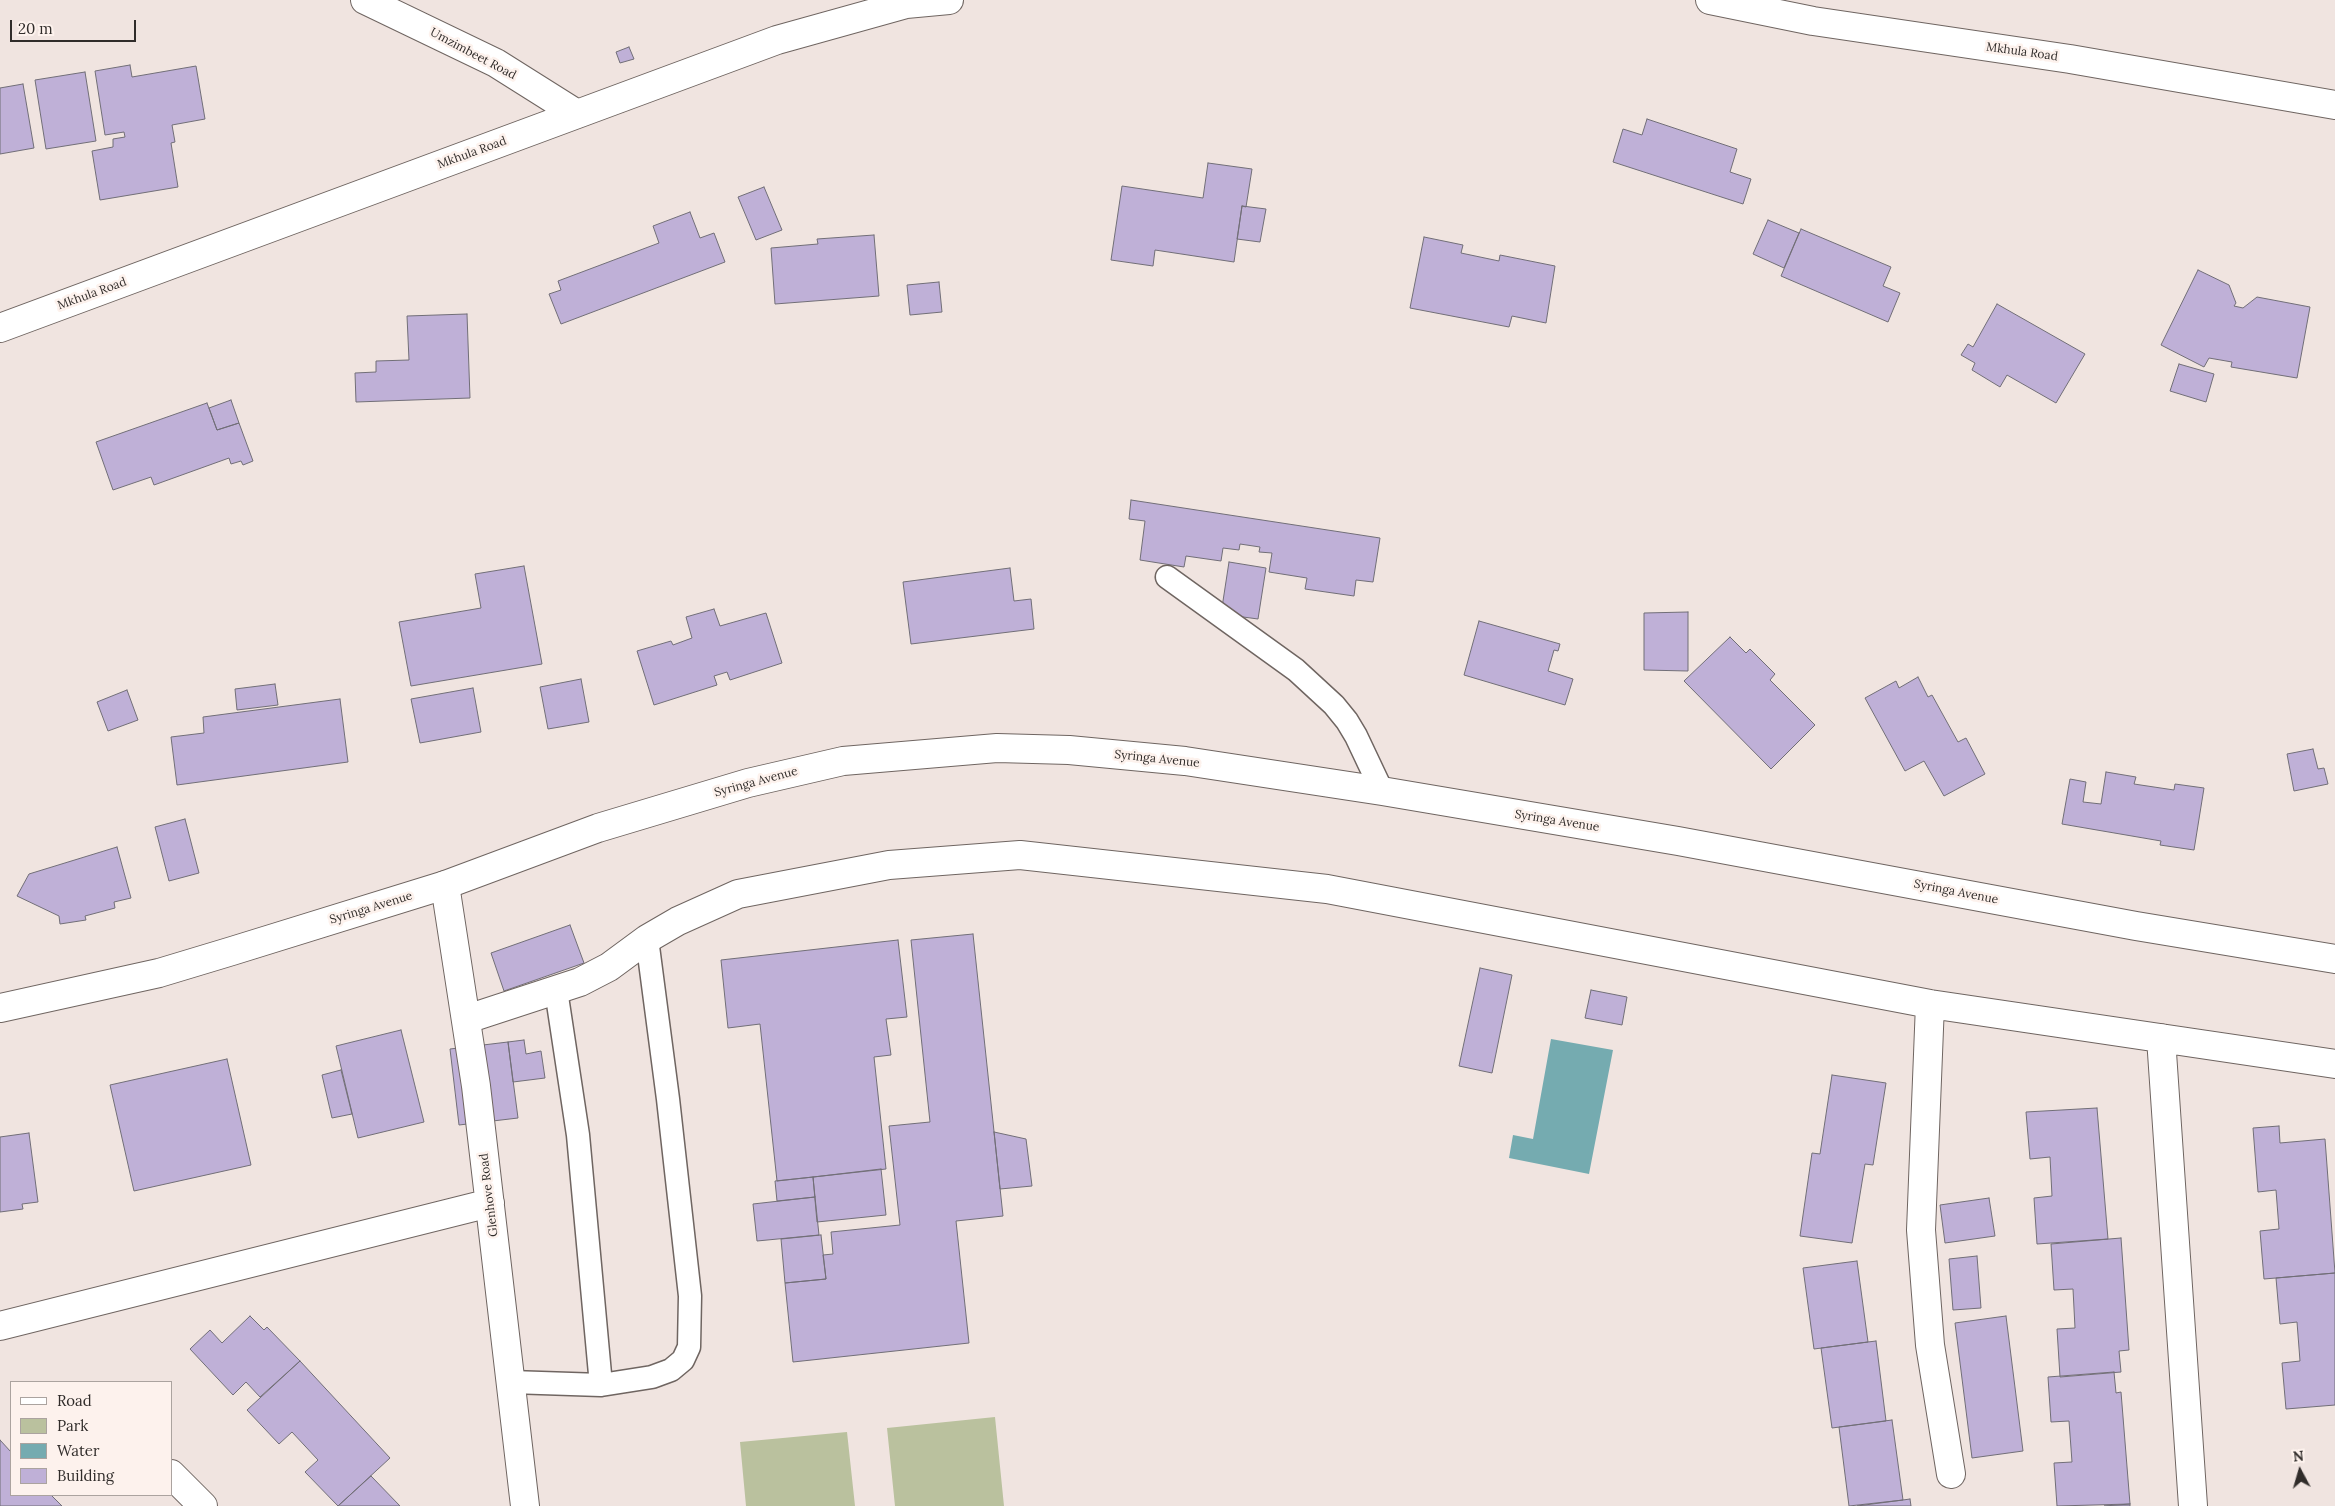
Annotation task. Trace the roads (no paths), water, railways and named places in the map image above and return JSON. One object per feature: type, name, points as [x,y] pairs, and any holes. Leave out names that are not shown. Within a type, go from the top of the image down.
[{"type":"street","name":"Umzimbeet Road","points":[[365,0],[496,64],[577,114]]},
{"type":"street","name":"Mkhula Road","points":[[0,328],[777,40],[906,4],[949,0]]},
{"type":"street","name":"Mkhula Road","points":[[1710,0],[1813,21],[2070,59],[2335,105]]},
{"type":"street","name":"Syringa Avenue","points":[[0,1008],[159,973],[445,885],[598,828],[748,783],[853,760],[997,748],[1069,750],[1185,761],[1382,791],[1678,841],[2136,926],[2335,959]]},
{"type":"street","points":[[467,1019],[580,982],[609,966],[647,939],[678,921],[738,894],[889,865],[1020,855],[1327,889],[1930,1004],[2335,1064]]},
{"type":"street","name":"Glenhove Road","points":[[445,885],[467,1019],[525,1506]]},
{"type":"street","points":[[1930,1004],[1921,1230],[1930,1345],[1951,1474]]},
{"type":"street","points":[[2161,1038],[2193,1506]]},
{"type":"street","points":[[0,1326],[490,1203]]},
{"type":"street","points":[[172,1475],[202,1506]]},
{"type":"lane","points":[[1167,577],[1296,670],[1334,705],[1347,720],[1356,736],[1382,791]]},
{"type":"lane","points":[[511,1382],[601,1385],[652,1376],[671,1370],[683,1360],[689,1348],[690,1296],[668,1098],[647,939]]},
{"type":"lane","points":[[556,990],[578,1135],[601,1385]]},
{"type":"water","points":[[1551,1039],[1613,1050],[1589,1174],[1509,1158],[1513,1135],[1533,1139]]}]
